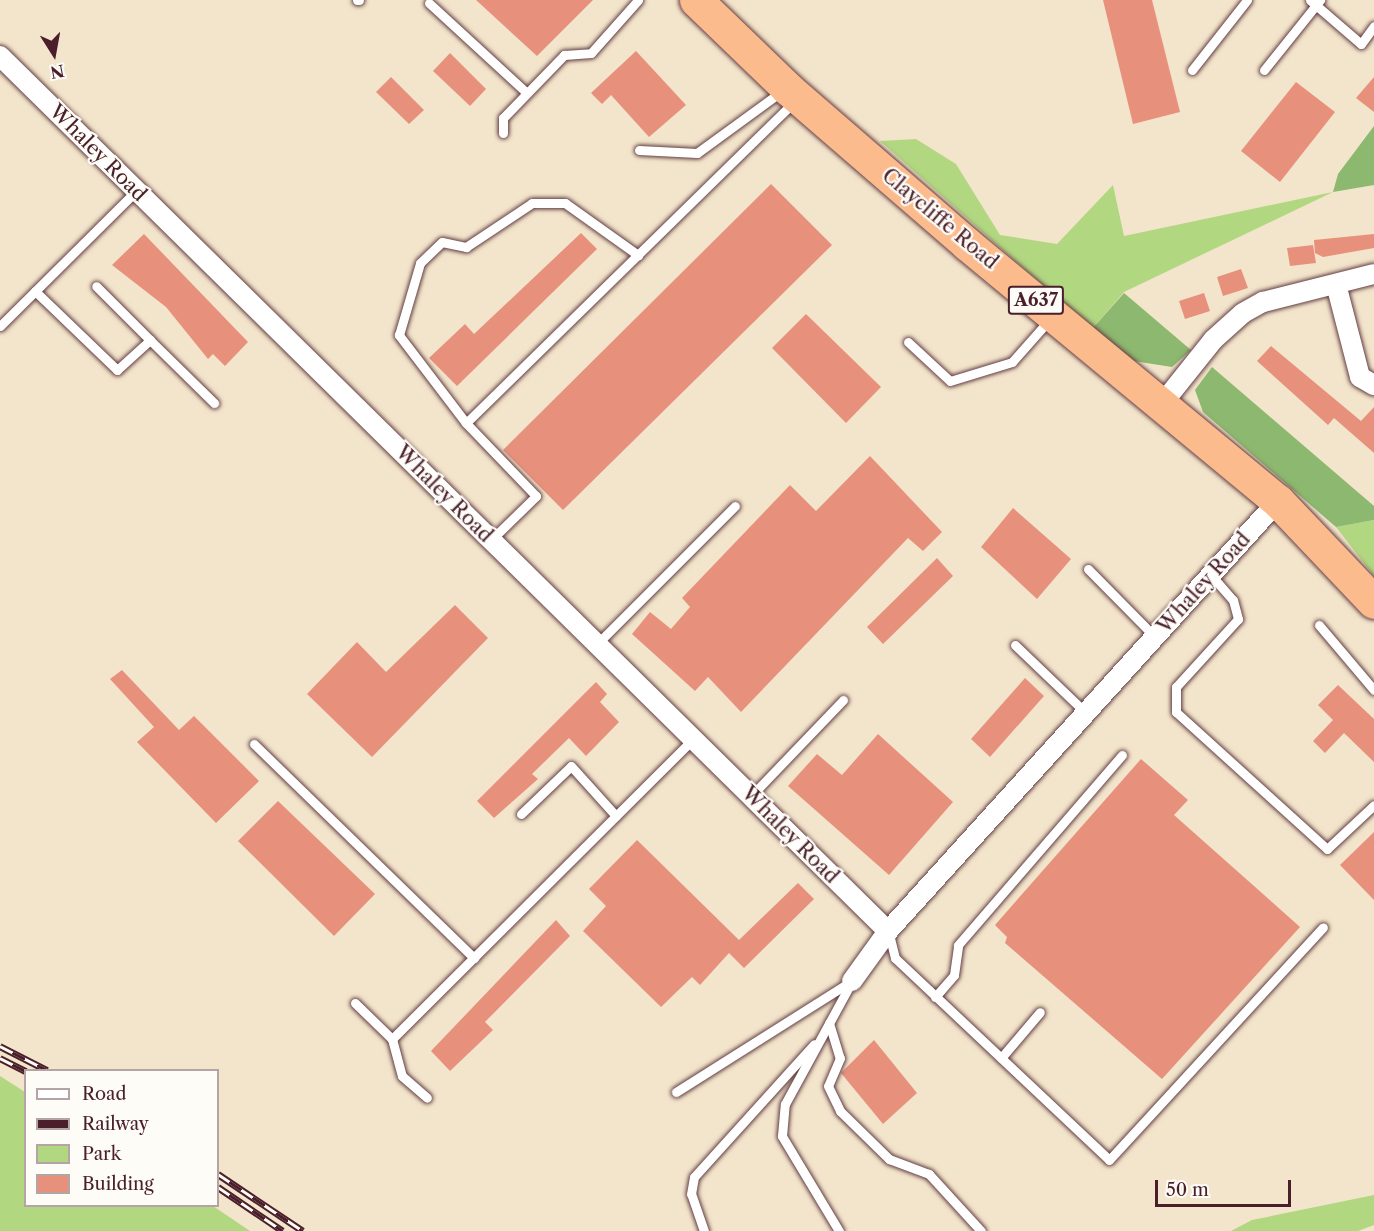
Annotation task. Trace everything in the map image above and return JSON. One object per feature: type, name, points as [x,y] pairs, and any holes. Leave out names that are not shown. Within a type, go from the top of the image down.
[{"type":"highway","name":"Claycliffe Road","points":[[696,0],[792,93],[1278,501],[1374,602]]},
{"type":"street","name":"Whaley Road","points":[[0,56],[888,932]]},
{"type":"street","points":[[1162,404],[1212,340],[1244,313],[1263,303],[1337,288],[1374,274]]},
{"type":"street","points":[[1337,288],[1360,377],[1374,386]]},
{"type":"street","name":"Whaley Road","points":[[852,981],[888,932],[1278,501]]},
{"type":"lane","points":[[503,133],[503,118],[564,55],[591,53],[638,0]]},
{"type":"lane","points":[[1192,70],[1247,0]]},
{"type":"lane","points":[[1264,70],[1315,2],[1360,44],[1374,26]]},
{"type":"lane","points":[[429,3],[527,93]]},
{"type":"lane","points":[[639,150],[697,153],[792,93]]},
{"type":"lane","points":[[466,423],[638,255],[792,93]]},
{"type":"lane","points":[[0,326],[136,190]]},
{"type":"lane","points":[[491,540],[536,496],[466,423],[399,334],[420,263],[442,242],[466,247],[532,203],[565,203],[638,255]]},
{"type":"lane","points":[[96,286],[214,403]]},
{"type":"lane","points":[[35,291],[117,370],[150,340]]},
{"type":"lane","points":[[908,342],[950,381],[1012,362],[1054,315]]},
{"type":"lane","points":[[597,644],[735,506]]},
{"type":"lane","points":[[1088,569],[1155,637]]},
{"type":"lane","points":[[1211,575],[1233,600],[1238,619],[1176,687],[1176,712],[1327,849],[1374,805]]},
{"type":"lane","points":[[1319,626],[1374,690]]},
{"type":"lane","points":[[1015,645],[1086,713]]},
{"type":"lane","points":[[751,796],[843,700]]},
{"type":"lane","points":[[392,1040],[693,739]]},
{"type":"lane","points":[[254,744],[474,958]]},
{"type":"lane","points":[[935,997],[954,975],[958,945],[1122,755]]},
{"type":"lane","points":[[521,814],[571,766],[616,816]]},
{"type":"lane","points":[[888,932],[895,958],[1109,1160],[1323,927]]},
{"type":"lane","points":[[838,1231],[782,1136],[785,1104],[852,981]]},
{"type":"lane","points":[[676,1092],[852,981]]},
{"type":"lane","points":[[355,1003],[392,1040],[402,1076],[428,1098]]},
{"type":"lane","points":[[1001,1058],[1040,1012]]},
{"type":"lane","points":[[829,1023],[840,1059],[828,1086],[840,1111],[889,1159],[929,1174],[981,1231]]},
{"type":"lane","points":[[704,1231],[691,1194],[694,1177],[822,1036]]},
{"type":"green space","points":[[1374,126],[1374,185],[1333,192],[1338,174]]},
{"type":"green space","points":[[916,139],[956,164],[1000,235],[1057,244],[1113,185],[1124,236],[1333,192],[1124,292],[1092,329],[880,141]]},
{"type":"green space","points":[[1124,293],[1191,350],[1172,367],[1127,360],[1092,329]]},
{"type":"green space","points":[[1212,367],[1374,506],[1374,520],[1336,527],[1203,412],[1195,390]]},
{"type":"green space","points":[[1374,520],[1374,576],[1336,527]]},
{"type":"green space","points":[[0,1076],[24,1091],[24,1207],[214,1207],[250,1231],[0,1231]]},
{"type":"green space","points":[[1374,1195],[1374,1225],[1358,1231],[1231,1231],[1252,1220]]},
{"type":"building","points":[[476,0],[593,0],[537,56]]},
{"type":"building","points":[[1103,0],[1152,0],[1180,112],[1133,124]]},
{"type":"building","points":[[636,51],[686,105],[649,137],[611,95],[602,104],[591,93]]},
{"type":"building","points":[[450,53],[486,89],[470,106],[433,71]]},
{"type":"building","points":[[391,77],[424,110],[409,124],[376,92]]},
{"type":"building","points":[[1374,77],[1374,112],[1356,98]]},
{"type":"building","points":[[1296,82],[1335,112],[1280,182],[1241,151]]},
{"type":"building","points":[[771,184],[832,245],[563,510],[503,450]]},
{"type":"building","points":[[581,233],[597,249],[457,386],[429,358],[465,324],[474,334]]},
{"type":"building","points":[[144,234],[248,342],[225,366],[213,354],[208,359],[166,307],[112,265]]},
{"type":"building","points":[[1374,234],[1374,248],[1323,257],[1315,253],[1314,240]]},
{"type":"building","points":[[1313,245],[1316,263],[1290,266],[1287,248]]},
{"type":"building","points":[[1241,269],[1248,288],[1223,296],[1217,277]]},
{"type":"building","points":[[1204,293],[1210,311],[1185,319],[1179,301]]},
{"type":"building","points":[[806,314],[881,387],[846,423],[772,348]]},
{"type":"building","points":[[1271,346],[1361,421],[1374,407],[1374,453],[1334,418],[1328,425],[1257,361]]},
{"type":"building","points":[[870,456],[942,532],[923,551],[908,538],[741,712],[708,677],[695,691],[632,634],[650,612],[671,629],[690,607],[682,598],[790,485],[816,511]]},
{"type":"building","points":[[1013,508],[1071,559],[1037,599],[981,547]]},
{"type":"building","points":[[937,558],[953,576],[883,644],[867,627]]},
{"type":"building","points":[[455,605],[488,638],[372,757],[307,694],[357,642],[386,672]]},
{"type":"building","points":[[122,670],[179,730],[194,716],[259,781],[216,823],[137,742],[154,727],[110,679]]},
{"type":"building","points":[[1025,678],[1044,696],[990,757],[971,739]]},
{"type":"building","points":[[596,682],[607,694],[600,702],[619,722],[586,756],[569,738],[532,774],[538,779],[494,818],[477,801]]},
{"type":"building","points":[[1338,685],[1374,719],[1374,762],[1344,733],[1325,753],[1313,741],[1333,720],[1318,705]]},
{"type":"building","points":[[878,734],[953,802],[889,875],[788,786],[817,754],[842,775]]},
{"type":"building","points":[[1141,759],[1188,800],[1174,815],[1300,927],[1162,1079],[1005,943],[1007,937],[995,925]]},
{"type":"building","points":[[278,801],[375,894],[334,936],[238,841]]},
{"type":"building","points":[[1374,832],[1374,900],[1340,865]]},
{"type":"building","points":[[637,840],[739,940],[798,883],[814,899],[744,968],[729,953],[700,985],[692,977],[661,1007],[583,931],[606,906],[589,889]]},
{"type":"building","points":[[556,920],[570,936],[485,1022],[493,1030],[450,1071],[431,1051]]},
{"type":"building","points":[[874,1040],[917,1093],[883,1124],[841,1073]]},
{"type":"railway","points":[[0,1046],[45,1069]]},
{"type":"railway","points":[[0,1058],[24,1070]]},
{"type":"railway","points":[[219,1175],[303,1231]]},
{"type":"railway","points":[[219,1188],[283,1231]]}]
